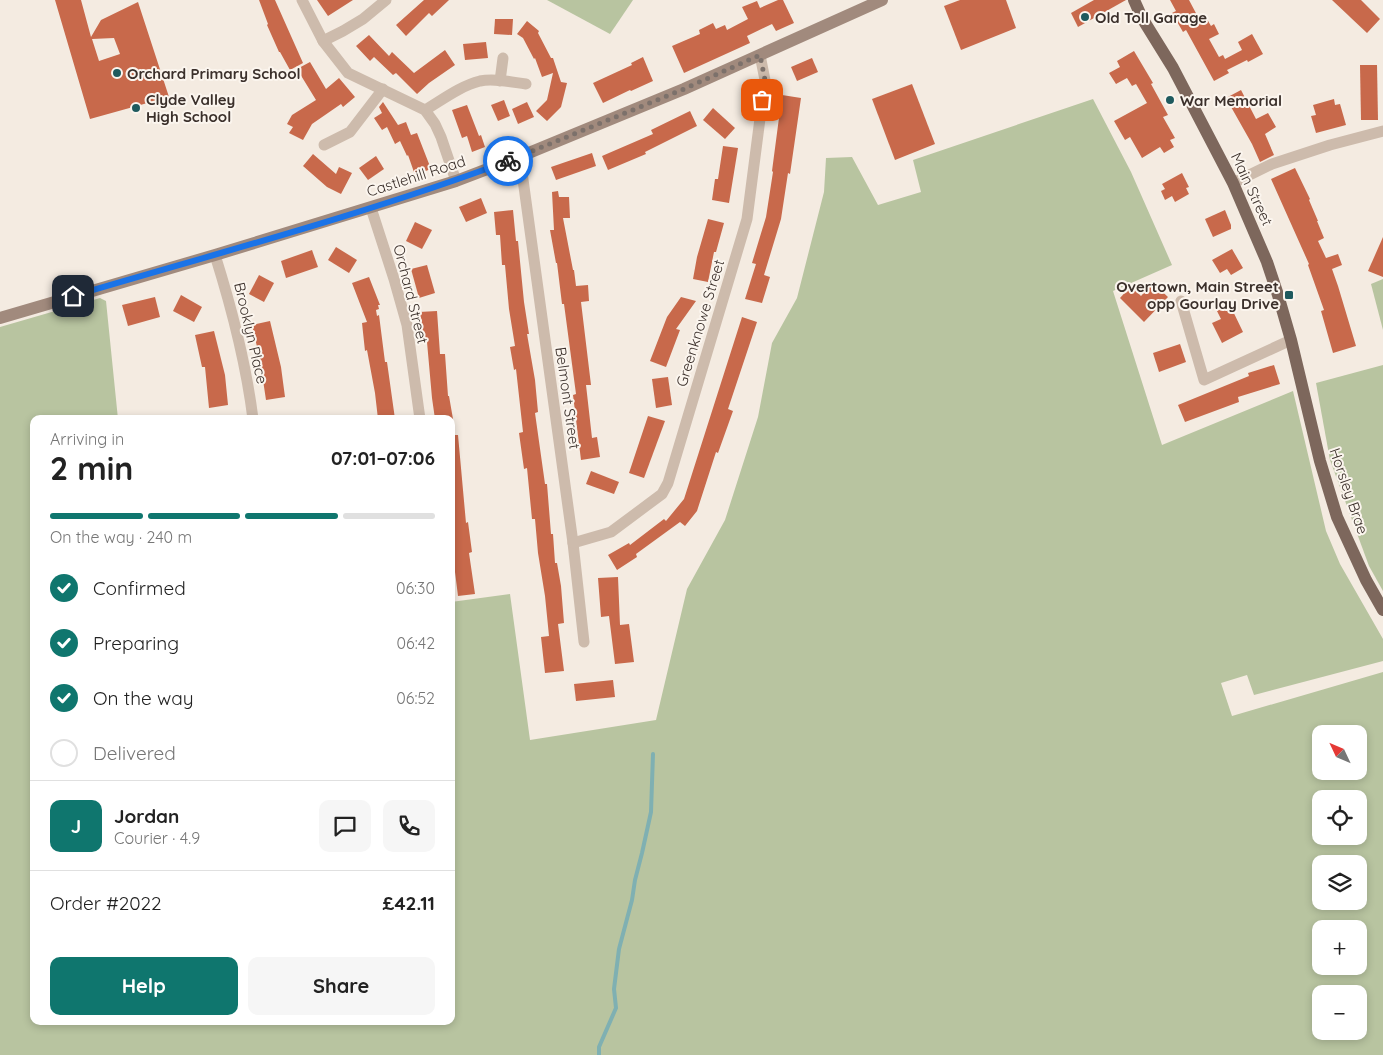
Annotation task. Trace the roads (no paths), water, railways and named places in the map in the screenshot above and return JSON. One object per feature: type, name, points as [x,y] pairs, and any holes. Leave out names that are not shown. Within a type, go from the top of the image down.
[{"type":"main road","name":"Castlehill Road","points":[[0,318],[215,255],[456,181],[684,89],[882,0]]},
{"type":"main road","name":"Main Street","points":[[1134,0],[1142,18],[1173,68],[1233,183],[1267,262],[1291,340],[1307,406]]},
{"type":"main road","name":"Horsley Brae","points":[[1307,406],[1320,460],[1337,517],[1366,580],[1383,610]]},
{"type":"street","points":[[302,0],[323,41],[348,73],[425,110],[441,137],[456,181]]},
{"type":"street","points":[[323,41],[363,19],[386,0]]},
{"type":"street","name":"Greenknowe Street","points":[[573,544],[610,532],[662,494],[668,483],[747,218],[765,80],[760,55]]},
{"type":"street","points":[[500,81],[503,58]]},
{"type":"street","points":[[425,110],[466,86],[481,81],[526,84]]},
{"type":"street","points":[[324,145],[350,132],[384,89]]},
{"type":"street","points":[[1233,183],[1272,164],[1330,145],[1383,131]]},
{"type":"street","name":"Belmont Street","points":[[519,157],[522,165],[573,544],[584,642]]},
{"type":"street","name":"Orchard Street","points":[[371,208],[407,325],[419,415]]},
{"type":"street","name":"Brooklyn Place","points":[[215,255],[238,334],[253,415]]},
{"type":"street","points":[[1181,301],[1204,380],[1291,340]]},
{"type":"waterway","points":[[599,1055],[599,1047],[616,1008],[614,989],[619,949],[632,900],[651,812],[653,754]]},
{"type":"place","name":"Old Toll Garage","points":[[1085,17]]},
{"type":"place","name":"Orchard Primary School","points":[[117,73]]},
{"type":"place","name":"War Memorial","points":[[1170,100]]},
{"type":"place","name":"Clyde Valley High School","points":[[136,108]]},
{"type":"place","name":"Overtown, Main Street opp Gourlay Drive","points":[[1289,295]]}]
